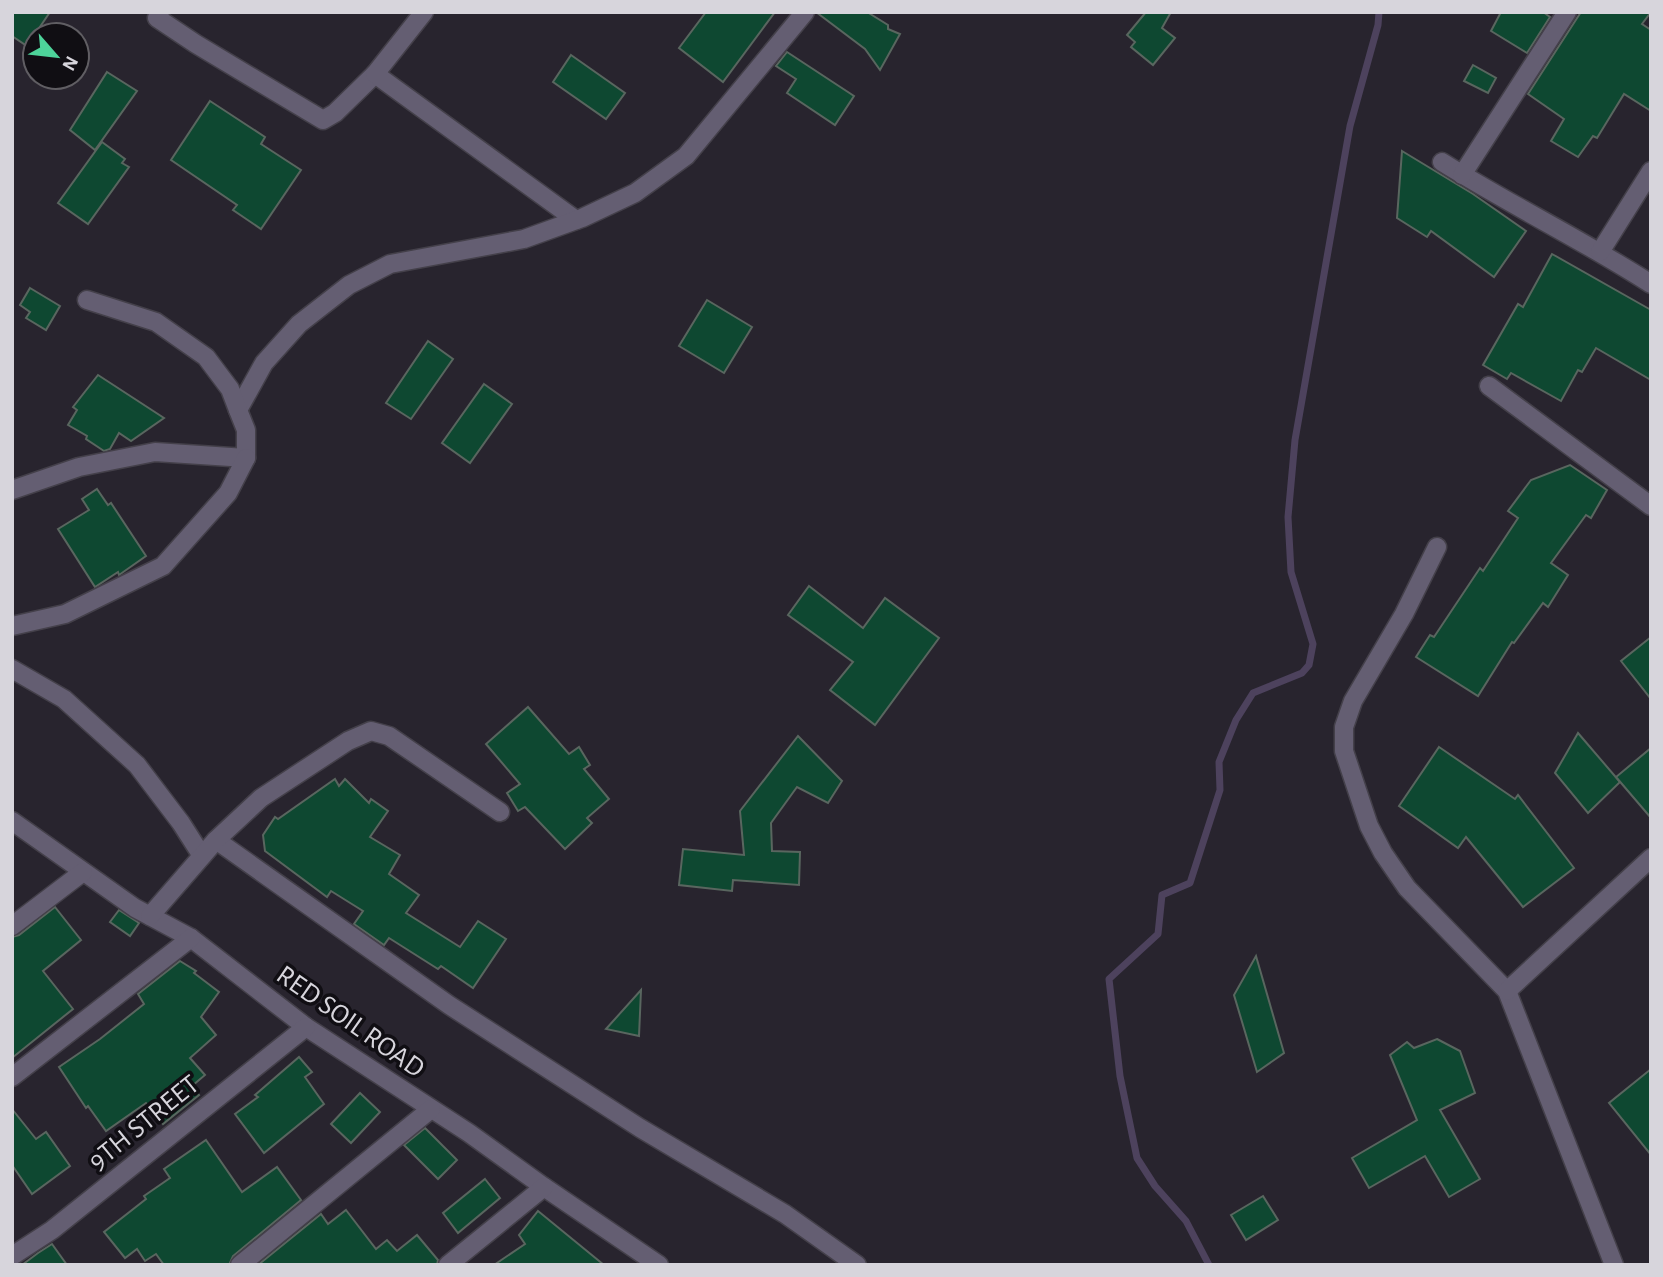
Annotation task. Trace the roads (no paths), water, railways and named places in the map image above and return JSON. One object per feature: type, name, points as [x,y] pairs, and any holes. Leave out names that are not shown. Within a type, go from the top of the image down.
[{"type":"street","points":[[160,12],[158,18],[195,44],[323,120],[335,113],[375,74],[424,12]]},
{"type":"street","points":[[238,410],[264,363],[299,324],[349,285],[390,264],[524,239],[576,220],[635,193],[686,156],[805,12]]},
{"type":"street","points":[[1462,175],[1567,12]]},
{"type":"street","points":[[375,74],[576,220]]},
{"type":"street","points":[[1442,162],[1651,284]]},
{"type":"street","points":[[1600,252],[1651,172]]},
{"type":"street","points":[[12,626],[65,614],[163,566],[228,493],[246,458],[246,430],[230,389],[206,357],[156,322],[87,300]]},
{"type":"street","points":[[1489,386],[1651,506]]},
{"type":"street","points":[[12,490],[79,467],[155,452],[246,458]]},
{"type":"street","points":[[1437,547],[1404,614],[1353,701],[1344,727],[1344,751],[1369,826],[1383,853],[1407,888],[1507,991],[1614,1265]]},
{"type":"street","points":[[12,669],[64,699],[137,765],[181,822],[202,856]]},
{"type":"street","points":[[150,916],[216,840],[261,798],[348,741],[371,731],[389,736],[500,812]]},
{"type":"street","name":"RED SOIL ROAD","points":[[12,821],[135,908],[191,938],[306,1027],[469,1133],[659,1265]]},
{"type":"street","points":[[216,840],[449,1005],[640,1128],[785,1214],[857,1265]]},
{"type":"street","points":[[1507,991],[1651,859]]},
{"type":"street","points":[[12,926],[83,872]]},
{"type":"street","points":[[12,1077],[191,938]]},
{"type":"street","name":"9TH STREET","points":[[12,1256],[52,1230],[306,1027]]},
{"type":"street","points":[[240,1265],[431,1109]]},
{"type":"street","points":[[448,1265],[544,1187]]},
{"type":"waterway","points":[[1209,1265],[1186,1221],[1155,1186],[1137,1158],[1120,1076],[1109,979],[1158,934],[1162,895],[1190,883],[1220,790],[1219,762],[1236,720],[1253,693],[1302,673],[1309,665],[1313,644],[1291,572],[1288,517],[1295,440],[1350,126],[1378,25],[1379,12]]}]
